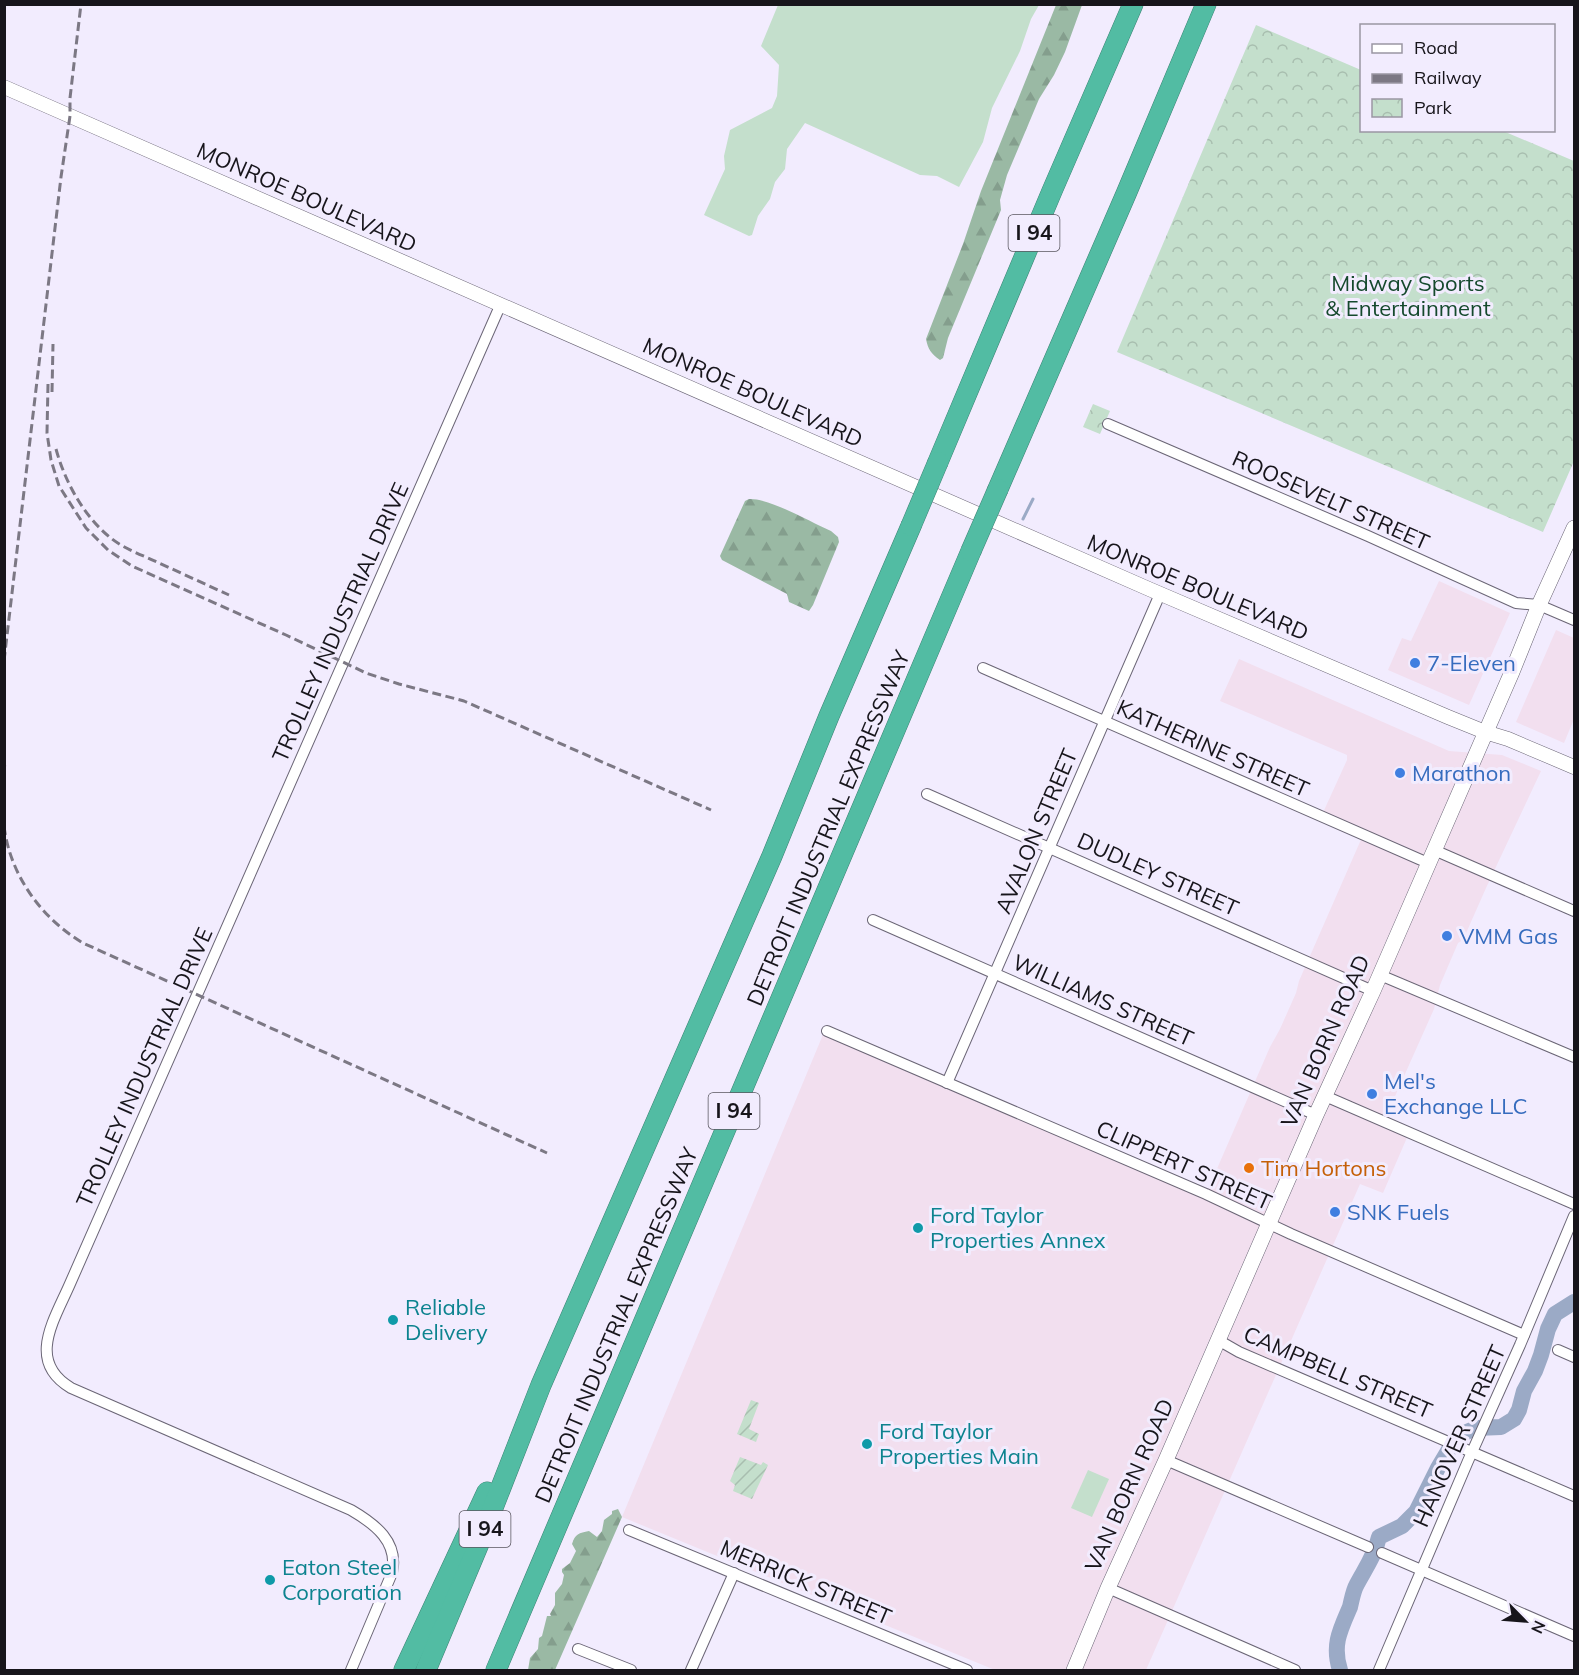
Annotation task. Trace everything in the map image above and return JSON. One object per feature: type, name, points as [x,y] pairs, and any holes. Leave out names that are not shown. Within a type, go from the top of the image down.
[{"type":"highway","name":"DETROIT INDUSTRIAL EXPRESSWAY","points":[[426,1671],[541,1385],[772,856],[1052,191],[1134,4]]},
{"type":"highway","name":"DETROIT INDUSTRIAL EXPRESSWAY","points":[[496,1671],[971,551],[1206,4]]},
{"type":"highway","points":[[404,1671],[488,1490],[541,1385]]},
{"type":"highway","points":[[505,1671],[530,1589]]},
{"type":"main road","name":"VAN BORN ROAD","points":[[1074,1671],[1108,1588],[1380,975],[1539,604],[1575,528]]},
{"type":"street","name":"MONROE BOULEVARD","points":[[4,87],[1160,594],[1485,732],[1508,739],[1575,767]]},
{"type":"street","name":"TROLLEY INDUSTRIAL DRIVE","points":[[351,1671],[394,1565],[392,1549],[382,1533],[373,1524],[351,1510],[71,1388],[47,1362],[46,1343],[73,1276],[500,306]]},
{"type":"street","name":"ROOSEVELT STREET","points":[[1108,424],[1350,528],[1516,603],[1539,604],[1575,620]]},
{"type":"street","name":"AVALON STREET","points":[[947,1083],[1160,594]]},
{"type":"street","name":"KATHERINE STREET","points":[[983,668],[1431,857],[1575,911]]},
{"type":"street","name":"DUDLEY STREET","points":[[927,794],[1372,991]]},
{"type":"street","name":"WILLIAMS STREET","points":[[873,920],[1316,1115]]},
{"type":"street","points":[[1380,975],[1575,1058]]},
{"type":"street","name":"CLIPPERT STREET","points":[[827,1031],[1524,1335]]},
{"type":"street","points":[[1325,1096],[1575,1204]]},
{"type":"street","name":"HANOVER STREET","points":[[1379,1671],[1575,1216]]},
{"type":"street","name":"CAMPBELL STREET","points":[[1218,1340],[1239,1352],[1575,1496]]},
{"type":"street","points":[[1558,1350],[1575,1357]]},
{"type":"street","points":[[1166,1460],[1368,1547]]},
{"type":"street","name":"MERRICK STREET","points":[[629,1530],[967,1671]]},
{"type":"street","points":[[1382,1553],[1575,1636]]},
{"type":"street","points":[[691,1671],[734,1573]]},
{"type":"street","points":[[1108,1588],[1295,1671]]},
{"type":"street","points":[[578,1648],[631,1671]]},
{"type":"shaded area","points":[[1439,581],[1510,613],[1469,705],[1388,670],[1402,638],[1411,641]]},
{"type":"shaded area","points":[[1556,630],[1574,638],[1574,719],[1564,743],[1516,722]]},
{"type":"shaded area","points":[[1239,659],[1449,751],[1502,755],[1541,771],[1463,940],[1458,943],[1440,985],[1434,1009],[1384,1121],[1409,1133],[1383,1193],[1360,1184],[1146,1670],[995,1670],[622,1517],[827,1025],[1206,1194],[1296,993],[1299,981],[1363,835],[1321,817],[1347,760],[1347,755],[1220,701]]},
{"type":"green space","points":[[778,4],[1039,5],[1031,19],[1020,51],[992,108],[983,142],[959,187],[937,176],[920,175],[805,123],[787,149],[785,169],[775,182],[770,199],[758,216],[752,235],[749,236],[704,215],[725,169],[724,156],[730,130],[772,108],[777,96],[779,65],[761,46]]},
{"type":"green space","points":[[1056,5],[1082,5],[1065,52],[1039,99],[1007,175],[1000,200],[1001,210],[948,338],[943,358],[940,360],[930,351],[926,339],[981,191]]},
{"type":"green space","name":"Midway Sports & Entertainment","points":[[1256,25],[1360,70],[1360,132],[1505,132],[1574,161],[1574,461],[1543,532],[1117,352]]},
{"type":"green space","points":[[1093,404],[1110,411],[1100,434],[1083,427]]},
{"type":"green space","points":[[749,499],[779,506],[831,531],[838,537],[839,542],[809,611],[789,602],[787,594],[722,560],[720,556],[745,501]]},
{"type":"green space","points":[[751,1400],[759,1403],[749,1429],[759,1434],[756,1442],[737,1434]]},
{"type":"green space","points":[[740,1457],[761,1465],[763,1462],[768,1465],[752,1499],[733,1491],[735,1485],[730,1481]]},
{"type":"green space","points":[[1088,1470],[1109,1479],[1092,1517],[1071,1508]]},
{"type":"green space","points":[[618,1509],[622,1517],[555,1670],[528,1670],[530,1658],[538,1649],[539,1638],[542,1636],[547,1616],[551,1616],[555,1605],[555,1593],[562,1584],[564,1575],[562,1569],[570,1563],[576,1551],[572,1544],[576,1536],[589,1531],[597,1537],[602,1531],[604,1520],[612,1514],[612,1511]]},
{"type":"waterway","points":[[1023,519],[1033,499]]},
{"type":"waterway","points":[[1340,1670],[1337,1653],[1340,1630],[1356,1587],[1379,1537],[1402,1526],[1416,1512],[1457,1436],[1476,1428],[1501,1427],[1514,1419],[1524,1391],[1535,1371],[1555,1314],[1574,1302]]},
{"type":"railway","points":[[4,661],[70,116],[81,4]]},
{"type":"railway","points":[[52,392],[53,344]]},
{"type":"railway","points":[[48,384],[47,433],[51,460],[59,486],[86,528],[108,550],[132,566],[366,673],[464,701],[711,810]]},
{"type":"railway","points":[[56,449],[70,486],[84,510],[112,539],[134,552],[229,595]]},
{"type":"railway","points":[[4,826],[13,861],[30,894],[54,921],[83,943],[547,1153]]},
{"type":"place","name":"7-Eleven","points":[[1415,663]]},
{"type":"place","name":"Marathon","points":[[1400,773]]},
{"type":"place","name":"VMM Gas","points":[[1447,936]]},
{"type":"place","name":"Mel's Exchange LLC","points":[[1372,1094]]},
{"type":"place","name":"Tim Hortons","points":[[1249,1168]]},
{"type":"place","name":"SNK Fuels","points":[[1335,1212]]},
{"type":"place","name":"Ford Taylor Properties Annex","points":[[918,1228]]},
{"type":"place","name":"Reliable Delivery","points":[[393,1320]]},
{"type":"place","name":"Ford Taylor Properties Main","points":[[867,1444]]},
{"type":"place","name":"Eaton Steel Corporation","points":[[270,1580]]}]
